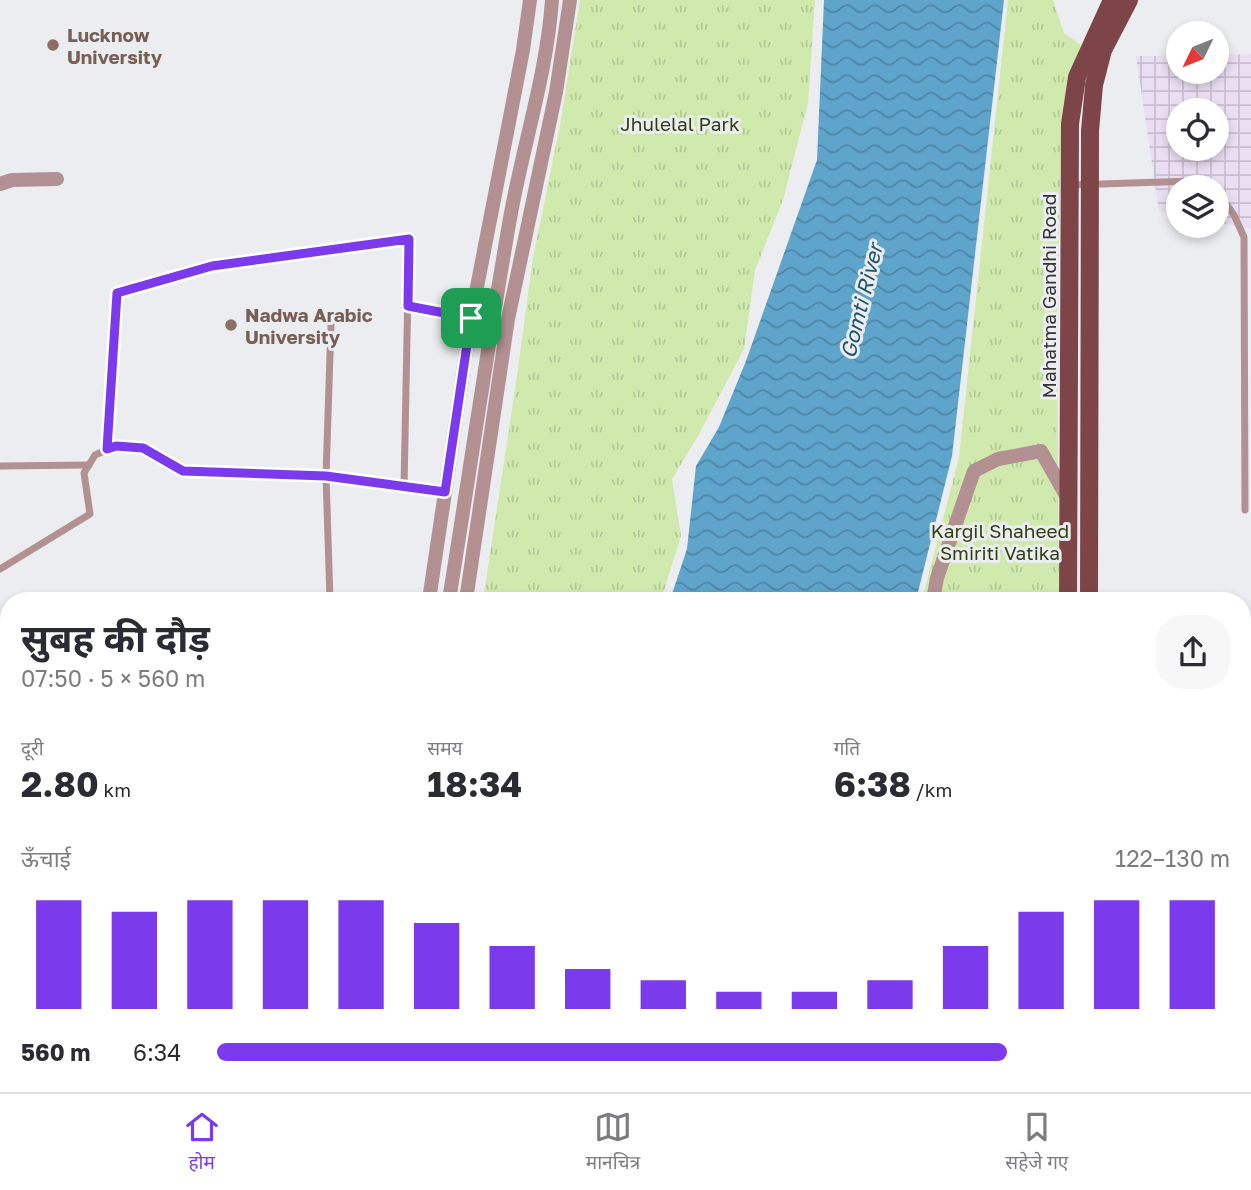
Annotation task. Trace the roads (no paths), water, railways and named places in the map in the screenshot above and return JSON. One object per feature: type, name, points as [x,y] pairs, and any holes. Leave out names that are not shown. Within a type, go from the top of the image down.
[{"type":"main road","name":"Mahatma Gandhi Road","points":[[1068,592],[1070,124],[1077,76],[1112,0]]},
{"type":"main road","points":[[1089,592],[1090,186],[1094,85],[1103,50],[1129,0]]},
{"type":"street","points":[[430,592],[471,318],[523,50],[530,0]]},
{"type":"street","points":[[450,592],[493,318],[552,0]]},
{"type":"street","points":[[467,592],[508,319],[556,92],[570,0]]},
{"type":"street","points":[[0,184],[12,180],[57,179]]},
{"type":"street","points":[[934,592],[974,471],[998,459],[1041,452],[1068,499]]},
{"type":"lane","points":[[1069,185],[1166,182]]},
{"type":"lane","points":[[1229,208],[1244,237],[1245,510]]},
{"type":"lane","points":[[107,449],[117,293],[212,266],[409,239],[404,487]]},
{"type":"lane","points":[[408,306],[471,318]]},
{"type":"lane","points":[[330,592],[326,476],[331,324]]},
{"type":"lane","points":[[0,569],[90,514],[84,473],[95,455],[116,446],[143,448],[183,471],[326,476],[445,492]]},
{"type":"lane","points":[[0,466],[89,465]]},
{"type":"water","name":"Gomti River","points":[[824,0],[1004,0],[952,456],[918,592],[673,592],[687,549],[696,466],[719,427],[746,361],[817,160]]},
{"type":"place","name":"Lucknow University","points":[[53,45]]},
{"type":"place","name":"Nadwa Arabic University","points":[[231,325]]},
{"type":"park label","name":"Jhulelal Park","points":[[680,123]]},
{"type":"park label","name":"Kargil Shaheed Smiriti Vatika","points":[[1000,541]]}]
